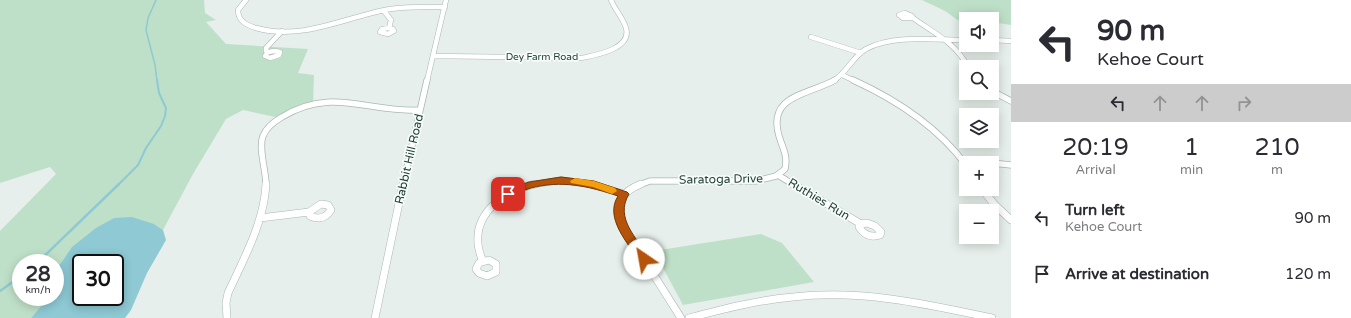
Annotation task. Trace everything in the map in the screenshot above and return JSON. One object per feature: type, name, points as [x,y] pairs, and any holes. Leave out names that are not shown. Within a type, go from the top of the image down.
[{"type":"street","points":[[246,0],[238,10],[238,16],[243,22],[257,28],[282,31],[322,28],[384,11],[414,7],[445,7]]},
{"type":"street","name":"Rabbit Hill Road","points":[[375,318],[390,242],[446,0]]},
{"type":"street","name":"Dey Farm Road","points":[[434,56],[572,58],[589,57],[605,53],[620,44],[627,33],[626,26],[611,0]]},
{"type":"street","points":[[384,11],[391,20],[389,28]]},
{"type":"street","points":[[913,18],[959,51],[964,60]]},
{"type":"street","points":[[268,52],[266,51],[266,48],[282,31]]},
{"type":"street","points":[[811,37],[861,52]]},
{"type":"street","name":"Saratoga Drive","points":[[624,194],[636,185],[650,181],[756,181],[778,175],[783,171],[787,163],[787,158],[775,121],[777,111],[780,106],[792,98],[842,75],[861,52],[873,46],[892,42],[959,40]]},
{"type":"street","points":[[999,40],[1011,41]]},
{"type":"street","points":[[842,75],[874,90],[906,110],[934,131],[959,157]]},
{"type":"street","points":[[999,94],[1011,101]]},
{"type":"street","points":[[226,318],[226,302],[228,293],[254,237],[260,218],[266,187],[266,173],[261,140],[268,129],[278,119],[301,107],[333,101],[355,102],[389,110],[420,110]]},
{"type":"street","points":[[999,164],[1011,165]]},
{"type":"street","name":"Ruthies Run","points":[[778,175],[861,224]]},
{"type":"street","points":[[482,261],[477,245],[477,236],[481,220],[496,202],[517,189],[540,182],[573,181],[594,185],[624,194],[618,208],[621,223],[681,318]]},
{"type":"street","points":[[988,196],[1011,220]]},
{"type":"street","points":[[260,218],[309,212]]},
{"type":"street","points":[[689,318],[767,299],[822,295],[881,297],[916,302],[992,318]]},
{"type":"green space","points":[[0,0],[204,0],[205,13],[216,20],[206,22],[226,44],[308,49],[298,73],[314,75],[313,105],[280,118],[243,110],[226,119],[193,174],[163,230],[154,224],[92,254],[72,254],[72,264],[64,268],[64,254],[12,254],[12,306],[41,306],[31,318],[0,318],[0,231],[56,174],[50,167],[0,183]]},
{"type":"green space","points":[[922,0],[1011,0],[1011,25],[999,23],[999,12],[959,12],[959,21],[945,11]]},
{"type":"green space","points":[[761,234],[782,243],[814,282],[683,305],[654,251]]},
{"type":"water","points":[[132,217],[154,224],[163,230],[166,240],[147,273],[131,310],[125,318],[31,318],[41,306],[64,306],[64,259],[72,247],[96,228],[114,218]]},
{"type":"waterway","points":[[156,0],[148,18],[146,30],[155,65],[157,81]]},
{"type":"waterway","points":[[119,184],[138,165],[146,148],[161,126],[165,116],[166,108],[159,93],[157,80]]},
{"type":"waterway","points":[[46,254],[119,184]]},
{"type":"waterway","points":[[0,291],[12,282]]},
{"type":"slow traffic","points":[[575,181],[584,182],[612,191]]},
{"type":"route","points":[[508,194],[517,189],[540,182],[561,180],[584,182],[624,194],[618,208],[618,215],[621,223],[644,259]]}]
